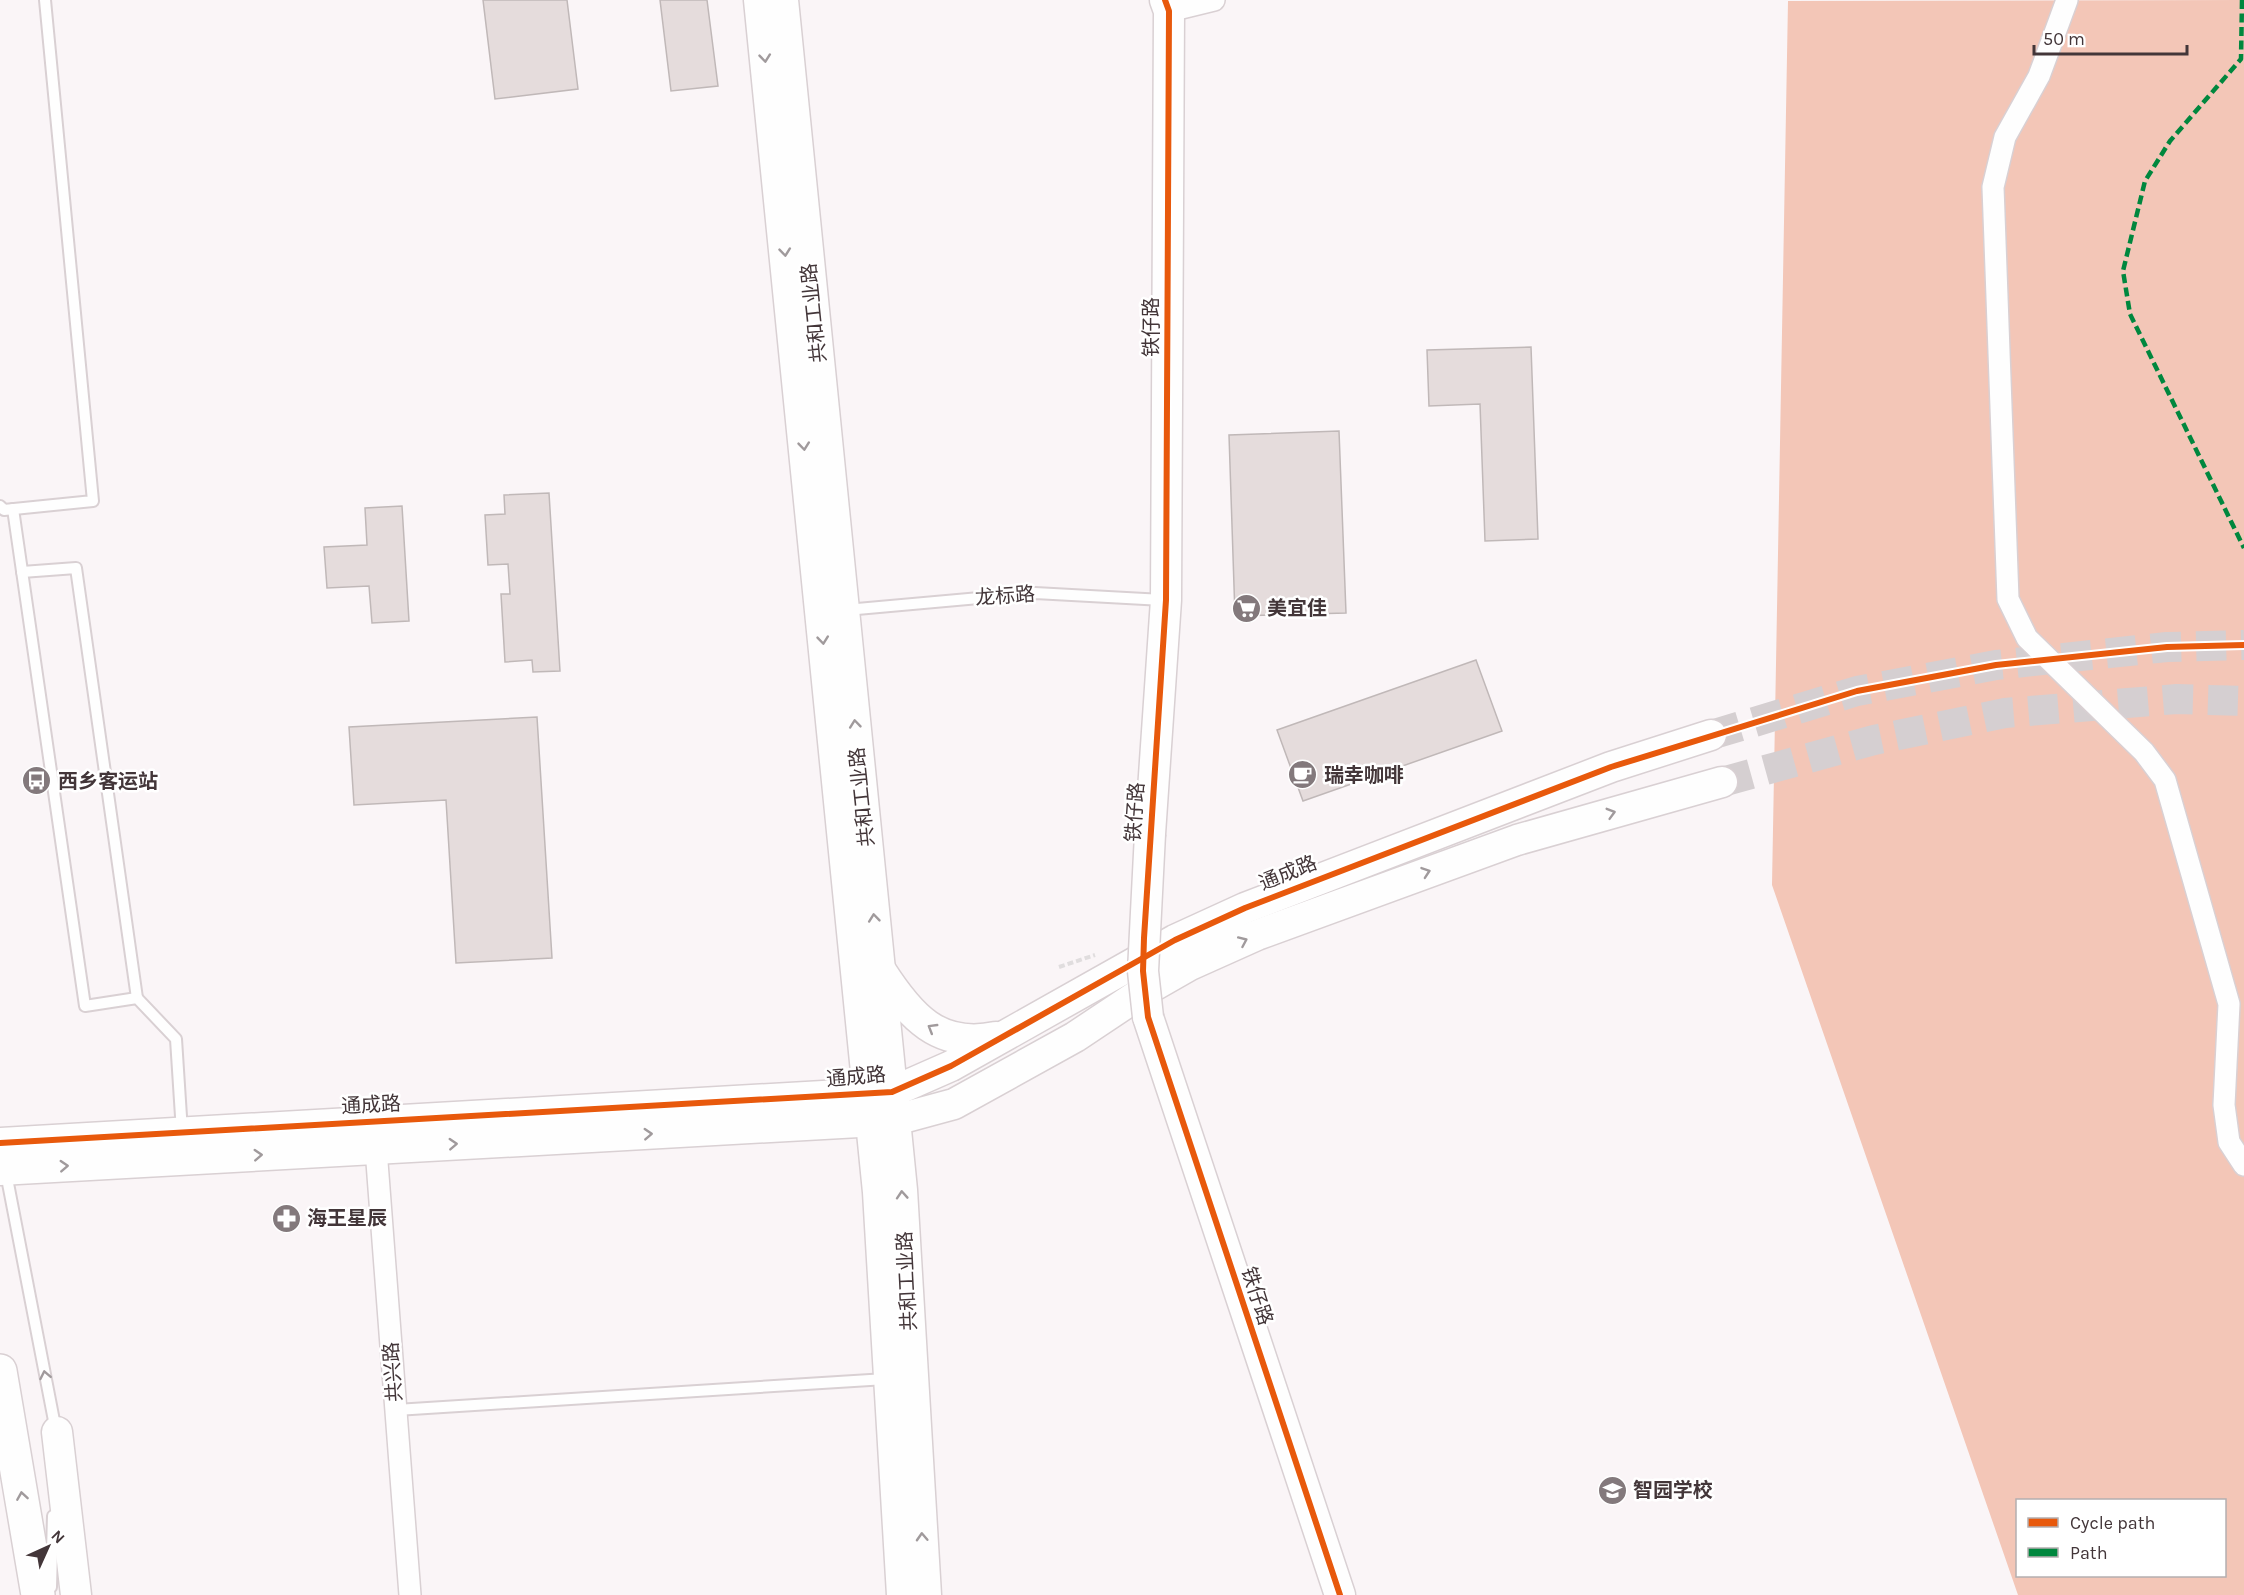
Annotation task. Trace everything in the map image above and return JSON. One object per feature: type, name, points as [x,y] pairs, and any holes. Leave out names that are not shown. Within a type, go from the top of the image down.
[{"type":"main road","points":[[0,1371],[38,1595]]},
{"type":"street","name":"共和工业路","points":[[759,0],[882,1107],[902,1190],[926,1595]]},
{"type":"street","name":"共和工业路","points":[[783,0],[879,968],[882,1107],[878,1192],[902,1595]]},
{"type":"street","points":[[1167,6],[1214,0]]},
{"type":"street","points":[[2067,0],[2039,76],[2005,137],[1993,187],[2008,599],[2027,638],[2144,752],[2165,780],[2229,1005],[2224,1106],[2229,1142],[2244,1165]]},
{"type":"street","name":"铁仔路","points":[[1167,6],[1166,600],[1143,971],[1148,1017],[1340,1595]]},
{"type":"street","name":"通成路","points":[[2,1156],[376,1149],[882,1107],[1175,940],[1245,908],[1569,782],[1711,735]]},
{"type":"street","name":"通成路","points":[[2,1156],[182,1132],[954,1104],[1075,1037],[1141,993],[1190,965],[1257,935],[1517,840],[1722,782]]},
{"type":"street","points":[[879,968],[913,1015],[932,1030],[954,1038],[980,1040],[1008,1034]]},
{"type":"street","name":"共兴路","points":[[376,1149],[410,1595]]},
{"type":"street","points":[[57,1432],[76,1595]]},
{"type":"lane","points":[[0,506],[4,510],[93,501],[45,0]]},
{"type":"lane","points":[[13,509],[85,1006],[137,998]]},
{"type":"lane","points":[[22,572],[76,568],[137,998],[176,1039],[182,1132]]},
{"type":"lane","name":"龙标路","points":[[844,610],[1035,593],[1166,600]]},
{"type":"lane","points":[[2,1156],[57,1432],[50,1595]]},
{"type":"lane","points":[[396,1410],[889,1379]]},
{"type":"shaded area","points":[[2244,0],[2244,1595],[2018,1595],[1772,885],[1788,1]]},
{"type":"building","points":[[483,0],[567,0],[578,89],[495,99]]},
{"type":"building","points":[[660,0],[707,0],[718,86],[671,91]]},
{"type":"building","points":[[1531,347],[1538,539],[1485,541],[1480,404],[1429,406],[1427,350]]},
{"type":"building","points":[[1339,431],[1346,613],[1235,616],[1229,435]]},
{"type":"building","points":[[549,493],[560,671],[533,672],[532,660],[505,662],[501,594],[510,594],[508,564],[488,565],[485,515],[505,514],[504,495]]},
{"type":"building","points":[[402,506],[409,621],[372,623],[369,586],[327,588],[324,547],[367,545],[365,508]]},
{"type":"building","points":[[1476,660],[1502,731],[1303,801],[1277,730]]},
{"type":"building","points":[[537,717],[552,958],[456,963],[446,800],[354,805],[349,727]]},
{"type":"tunnel","points":[[1711,735],[1857,691],[1996,665],[2167,647],[2244,645]]},
{"type":"tunnel","points":[[1722,782],[1874,740],[2005,713],[2177,699],[2244,701]]},
{"type":"marked path","points":[[2242,0],[2241,59],[2170,141],[2145,181],[2123,271],[2130,314],[2244,548]]},
{"type":"cycle path","points":[[1165,0],[1169,11],[1166,600],[1144,938],[1143,971],[1148,1017],[1340,1595]]},
{"type":"cycle path","points":[[0,1143],[892,1092],[951,1066],[1175,940],[1245,908],[1611,767],[1857,691],[1996,665],[2167,647],[2244,645]]},
{"type":"place","name":"美宜佳","points":[[1246,608]]},
{"type":"place","name":"瑞幸咖啡","points":[[1303,775]]},
{"type":"place","name":"西乡客运站","points":[[37,781]]},
{"type":"place","name":"海王星辰","points":[[286,1218]]},
{"type":"place","name":"智园学校","points":[[1612,1490]]}]
